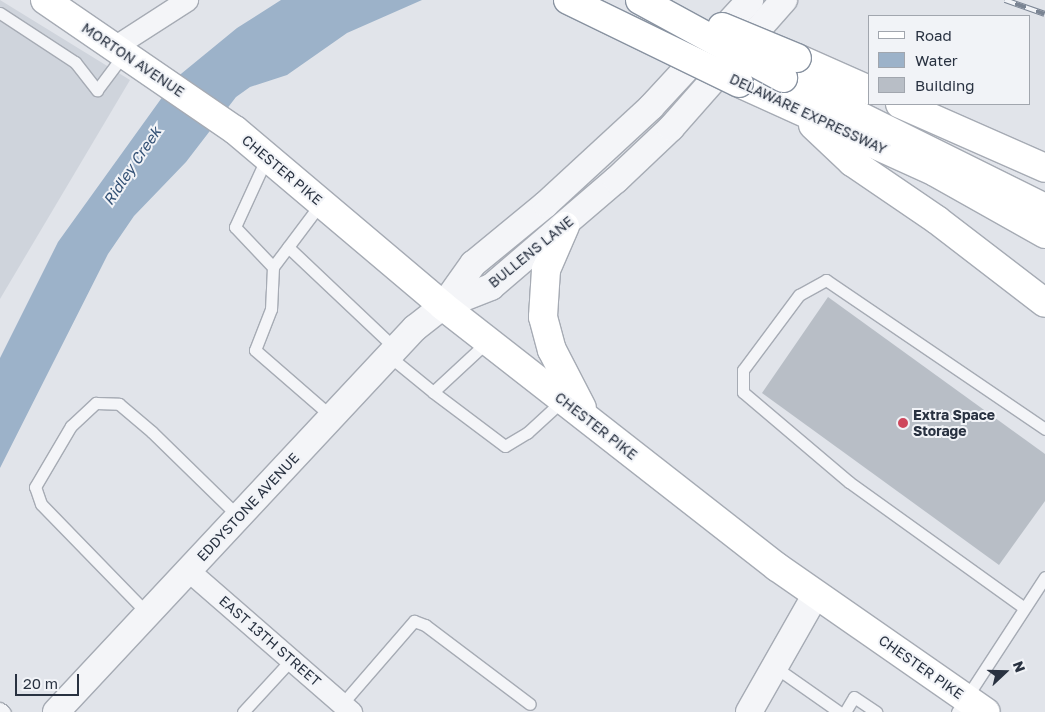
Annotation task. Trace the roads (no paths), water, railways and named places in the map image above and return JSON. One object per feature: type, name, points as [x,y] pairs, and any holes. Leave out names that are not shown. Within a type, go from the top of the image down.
[{"type":"main road","name":"MORTON AVENUE","points":[[45,0],[222,120]]},
{"type":"main road","name":"DELAWARE EXPRESSWAY","points":[[568,0],[784,78],[799,111],[935,172],[1045,234]]},
{"type":"main road","name":"DELAWARE EXPRESSWAY","points":[[640,0],[784,78],[1045,208]]},
{"type":"main road","points":[[656,0],[784,78],[868,90]]},
{"type":"main road","points":[[902,105],[1045,168]]},
{"type":"main road","points":[[799,111],[852,162],[937,220],[1045,303]]},
{"type":"main road","name":"CHESTER PIKE","points":[[222,120],[443,306],[816,594],[970,708]]},
{"type":"main road","points":[[565,226],[546,270],[544,317],[552,350],[589,420]]},
{"type":"street","points":[[120,50],[187,0]]},
{"type":"street","name":"BULLENS LANE","points":[[443,306],[473,264],[546,204],[638,120],[750,0]]},
{"type":"street","name":"BULLENS LANE","points":[[443,306],[491,287],[565,226],[671,128],[784,0]]},
{"type":"street","name":"EDDYSTONE AVENUE","points":[[56,712],[392,353],[443,306]]},
{"type":"street","name":"EAST 13TH STREET","points":[[189,571],[347,708]]},
{"type":"street","points":[[749,712],[816,594]]},
{"type":"lane","points":[[0,13],[75,62],[97,90],[120,50]]},
{"type":"lane","points":[[267,157],[235,227],[273,267]]},
{"type":"lane","points":[[321,202],[273,267],[271,309],[255,350],[332,417]]},
{"type":"lane","points":[[288,247],[433,392],[505,446],[527,433],[563,400]]},
{"type":"lane","points":[[1023,607],[849,482],[742,392],[743,370],[799,295],[826,280],[1045,429]]},
{"type":"lane","points":[[433,392],[488,341]]},
{"type":"lane","points":[[148,614],[41,504],[35,487],[71,426],[96,403],[119,404],[152,432],[239,517]]},
{"type":"lane","points":[[970,708],[1023,607],[1045,577]]},
{"type":"lane","points":[[347,708],[414,621],[425,625],[530,704]]},
{"type":"lane","points":[[243,712],[291,660]]},
{"type":"lane","points":[[775,667],[839,712]]},
{"type":"lane","points":[[845,712],[854,697],[876,712]]},
{"type":"lane","points":[[0,708],[5,712]]},
{"type":"water","name":"Ridley Creek","points":[[281,0],[422,0],[347,33],[287,75],[250,87],[236,97],[186,162],[134,216],[108,254],[0,468],[0,358],[58,242],[176,78],[237,28]]},
{"type":"railway","points":[[1005,0],[1045,14]]},
{"type":"place","name":"Extra Space Storage","points":[[903,423]]}]
